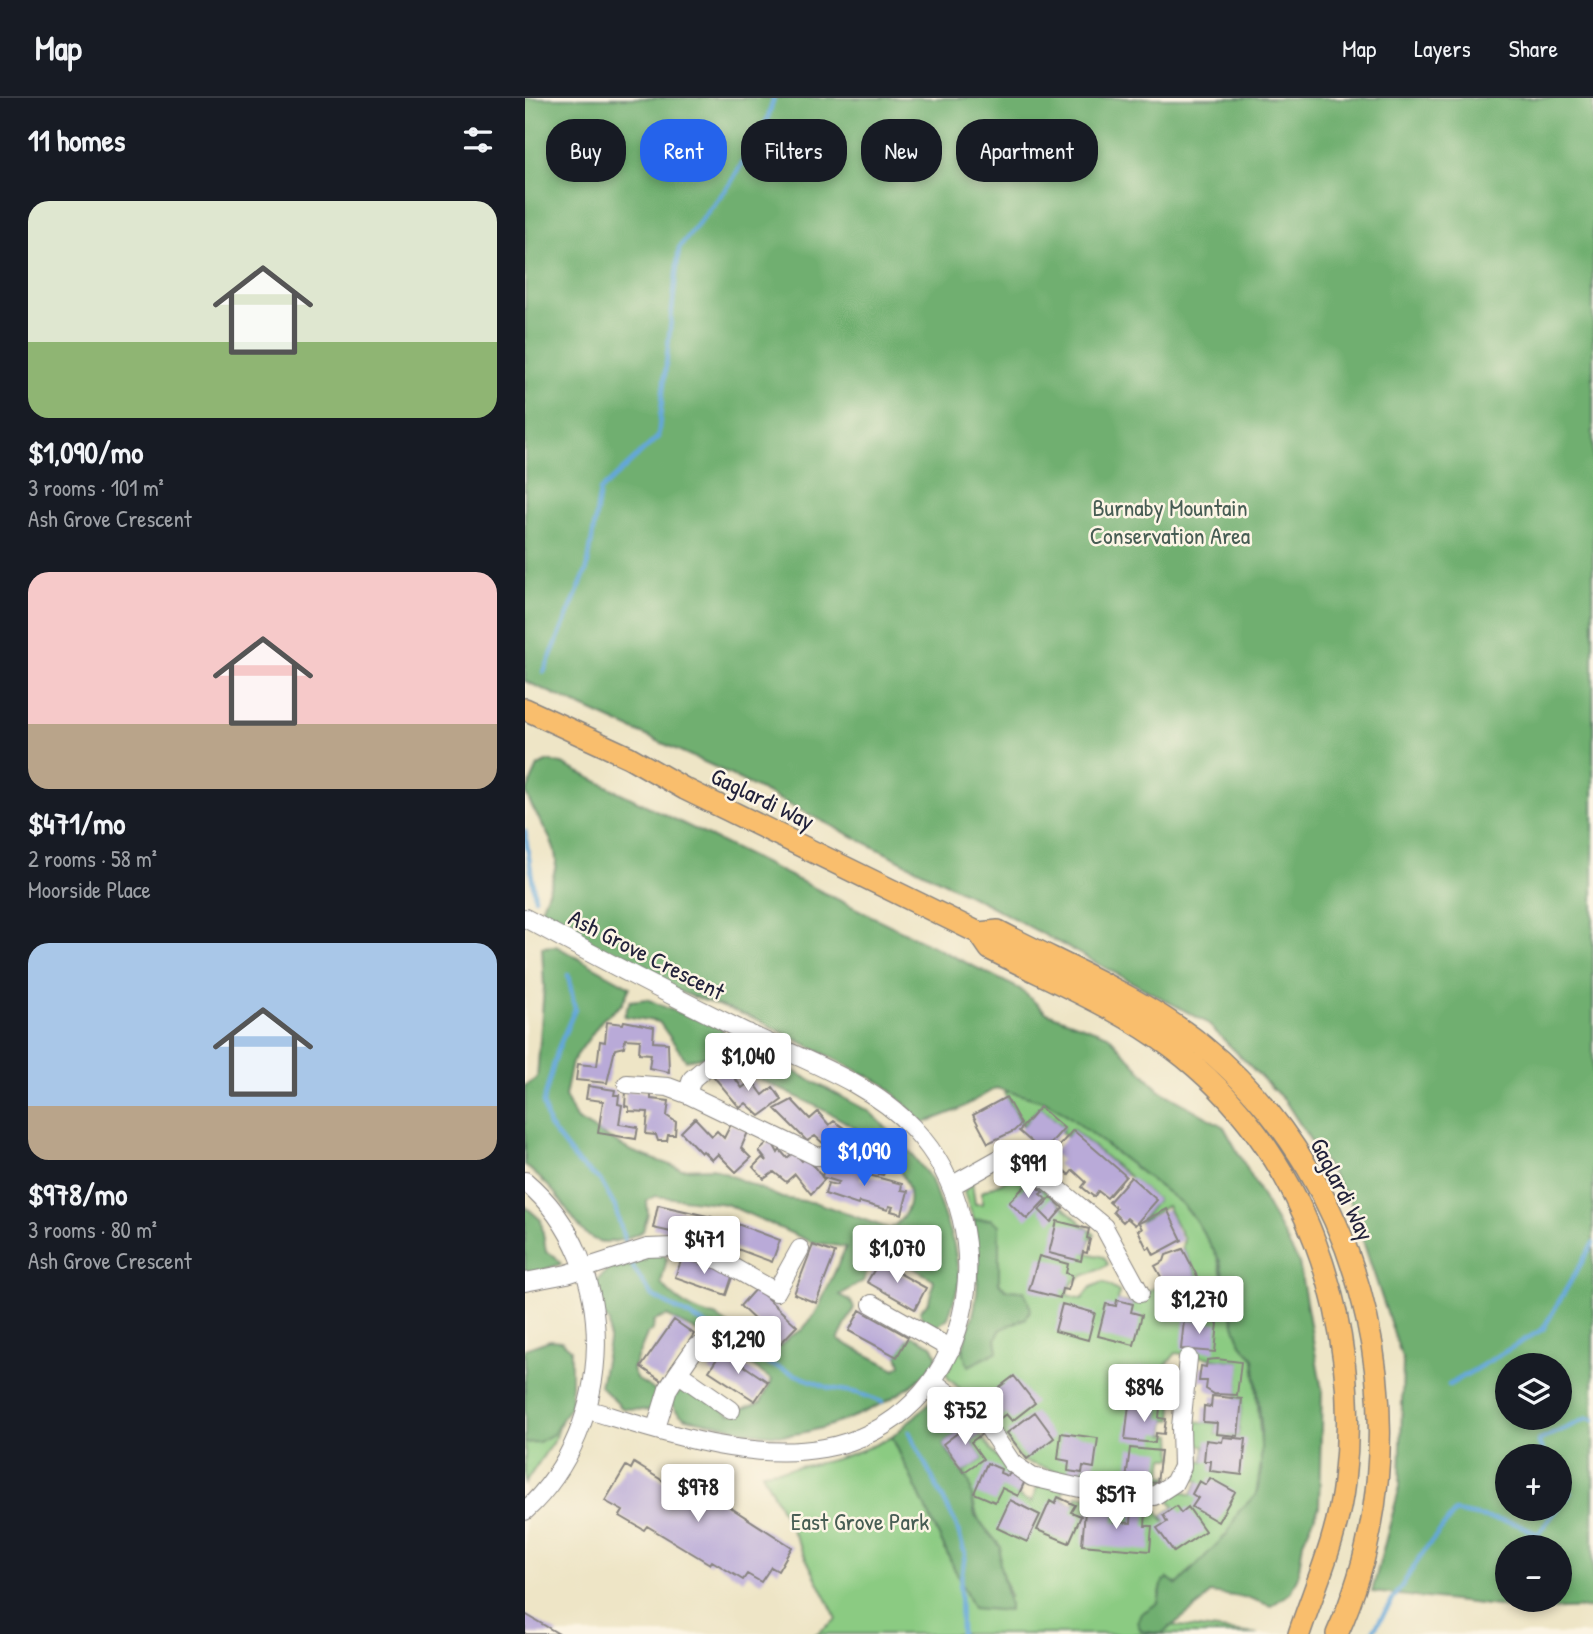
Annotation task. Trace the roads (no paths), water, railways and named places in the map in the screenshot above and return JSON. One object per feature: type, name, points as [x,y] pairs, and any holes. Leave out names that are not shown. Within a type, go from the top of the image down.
[{"type":"main road","name":"Gaglardi Way","points":[[525,709],[629,757],[685,789],[979,933],[990,949],[1137,1026],[1171,1048],[1205,1076],[1251,1126],[1271,1155],[1310,1230],[1327,1275],[1339,1320],[1348,1398],[1344,1483],[1334,1537],[1299,1634]]},
{"type":"main road","name":"Gaglardi Way","points":[[979,933],[999,931],[1159,1014],[1203,1046],[1257,1100],[1290,1142],[1332,1215],[1360,1293],[1372,1338],[1381,1408],[1380,1467],[1372,1528],[1352,1601],[1337,1634]]},
{"type":"street","name":"Ash Grove Crescent","points":[[525,918],[748,1033],[844,1079],[890,1107],[914,1129],[951,1186],[963,1227],[969,1267],[966,1306],[951,1349],[932,1381],[899,1414],[872,1432],[846,1443],[823,1448],[765,1453],[589,1410]]},
{"type":"street","points":[[687,1094],[692,1079],[748,1033]]},
{"type":"street","points":[[627,1084],[668,1087],[687,1094],[816,1156],[861,1157]]},
{"type":"street","points":[[951,1186],[999,1159],[1035,1170],[1104,1227],[1140,1293]]},
{"type":"street","points":[[525,1181],[557,1218],[583,1268],[596,1342],[589,1410],[551,1482],[525,1511]]},
{"type":"street","points":[[525,1282],[627,1254],[674,1247],[720,1260],[776,1292],[800,1250]]},
{"type":"street","points":[[872,1304],[951,1349]]},
{"type":"street","points":[[656,1428],[668,1389],[696,1347]]},
{"type":"street","points":[[932,1381],[984,1422],[1012,1463],[1032,1477],[1080,1488],[1154,1496],[1174,1483],[1182,1467],[1181,1427],[1188,1358]]},
{"type":"street","points":[[678,1373],[731,1410]]},
{"type":"waterway","points":[[544,672],[587,569],[600,491],[658,437],[679,248],[730,184],[767,120],[774,98]]},
{"type":"waterway","points":[[525,831],[535,898]]},
{"type":"waterway","points":[[568,975],[575,1009],[558,1049],[543,1103],[549,1126],[579,1164],[600,1180],[615,1207],[627,1249]]},
{"type":"waterway","points":[[1449,1385],[1543,1329],[1593,1243]]},
{"type":"waterway","points":[[630,1257],[634,1269],[651,1295],[739,1343],[764,1362],[829,1388],[858,1393],[882,1402]]},
{"type":"waterway","points":[[1539,1444],[1538,1441],[1588,1418],[1593,1420]]},
{"type":"waterway","points":[[909,1432],[956,1524],[965,1554],[960,1586],[961,1634]]},
{"type":"waterway","points":[[1371,1634],[1424,1551],[1455,1512],[1495,1519]]},
{"type":"waterway","points":[[1503,1521],[1538,1534],[1548,1521]]},
{"type":"park label","name":"Burnaby Mountain Conservation Area","points":[[1170,521]]},
{"type":"park label","name":"East Grove Park","points":[[860,1521]]}]
